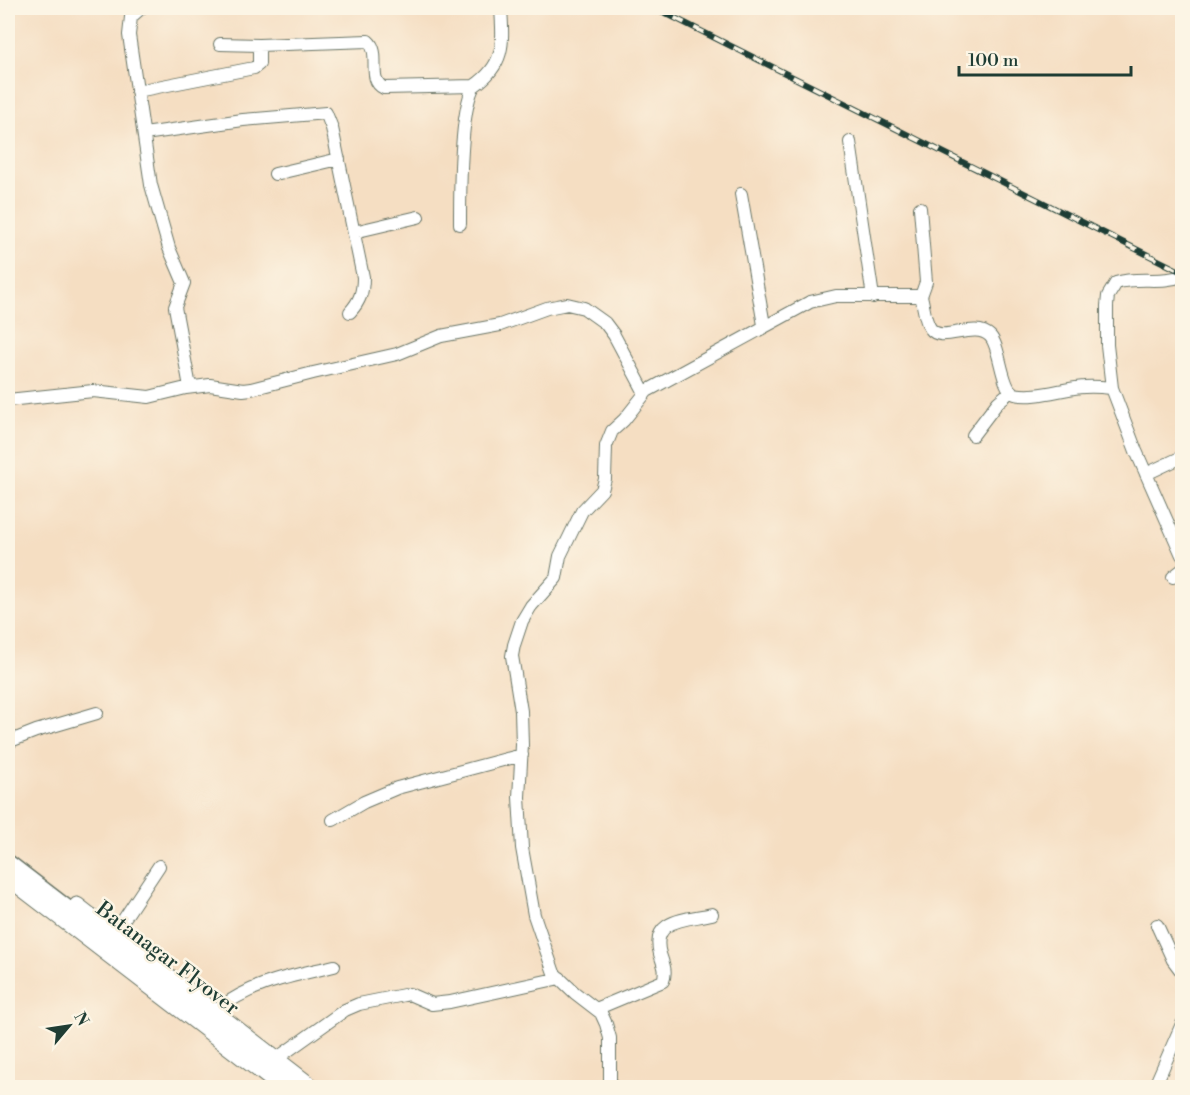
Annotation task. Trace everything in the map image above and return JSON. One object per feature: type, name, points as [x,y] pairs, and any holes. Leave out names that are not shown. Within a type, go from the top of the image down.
[{"type":"main road","name":"Batanagar Flyover","points":[[8,863],[301,1088]]},
{"type":"street","points":[[141,8],[131,17],[129,35],[151,185],[169,248],[184,283],[175,307],[189,387]]},
{"type":"street","points":[[220,44],[368,41],[374,50],[375,79],[379,86],[384,88],[474,86],[484,79],[499,60],[502,31],[501,8]]},
{"type":"street","points":[[137,92],[254,68],[258,64],[259,45]]},
{"type":"street","points":[[460,224],[464,129],[469,99],[474,86]]},
{"type":"street","points":[[144,134],[243,120],[321,112],[328,115],[339,159],[363,285],[358,303],[351,312]]},
{"type":"street","points":[[850,142],[873,297]]},
{"type":"street","points":[[275,174],[339,159]]},
{"type":"street","points":[[741,194],[764,325]]},
{"type":"street","points":[[920,208],[927,282],[921,296],[928,325],[932,330],[938,334],[977,330],[990,336],[995,343],[1005,380],[1011,391],[1016,394],[1042,394],[1084,387],[1112,388]]},
{"type":"street","points":[[354,232],[417,217]]},
{"type":"street","points":[[1182,276],[1166,280],[1126,280],[1116,283],[1108,296],[1107,335],[1112,388],[1146,474],[1182,555]]},
{"type":"street","points":[[610,1088],[610,1038],[606,1024],[601,1013],[555,973],[534,915],[522,848],[519,797],[522,755],[521,711],[512,656],[522,621],[531,606],[556,578],[560,556],[582,511],[602,490],[605,479],[607,439],[645,393],[764,325],[810,302],[836,296],[921,296]]},
{"type":"street","points":[[8,400],[93,390],[150,397],[189,387],[210,385],[251,389],[397,354],[441,336],[500,325],[547,308],[567,304],[584,308],[605,323],[614,335],[645,393]]},
{"type":"street","points":[[973,435],[998,402],[1011,391]]},
{"type":"street","points":[[1146,474],[1182,457]]},
{"type":"street","points":[[8,742],[97,713]]},
{"type":"street","points":[[333,820],[364,802],[397,788],[522,755]]},
{"type":"street","points":[[8,853],[314,1088]]},
{"type":"street","points":[[114,934],[159,866]]},
{"type":"street","points":[[8,878],[282,1088]]},
{"type":"street","points":[[596,1009],[663,981],[666,973],[657,944],[658,935],[663,927],[712,914]]},
{"type":"street","points":[[1157,925],[1173,960],[1182,972]]},
{"type":"street","points":[[215,1011],[256,986],[334,966]]},
{"type":"street","points":[[276,1059],[345,1010],[359,1004],[409,994],[432,1004],[450,1002],[560,978]]},
{"type":"street","points":[[1154,1088],[1161,1077],[1182,1024]]},
{"type":"railway","points":[[655,8],[1182,272]]}]
